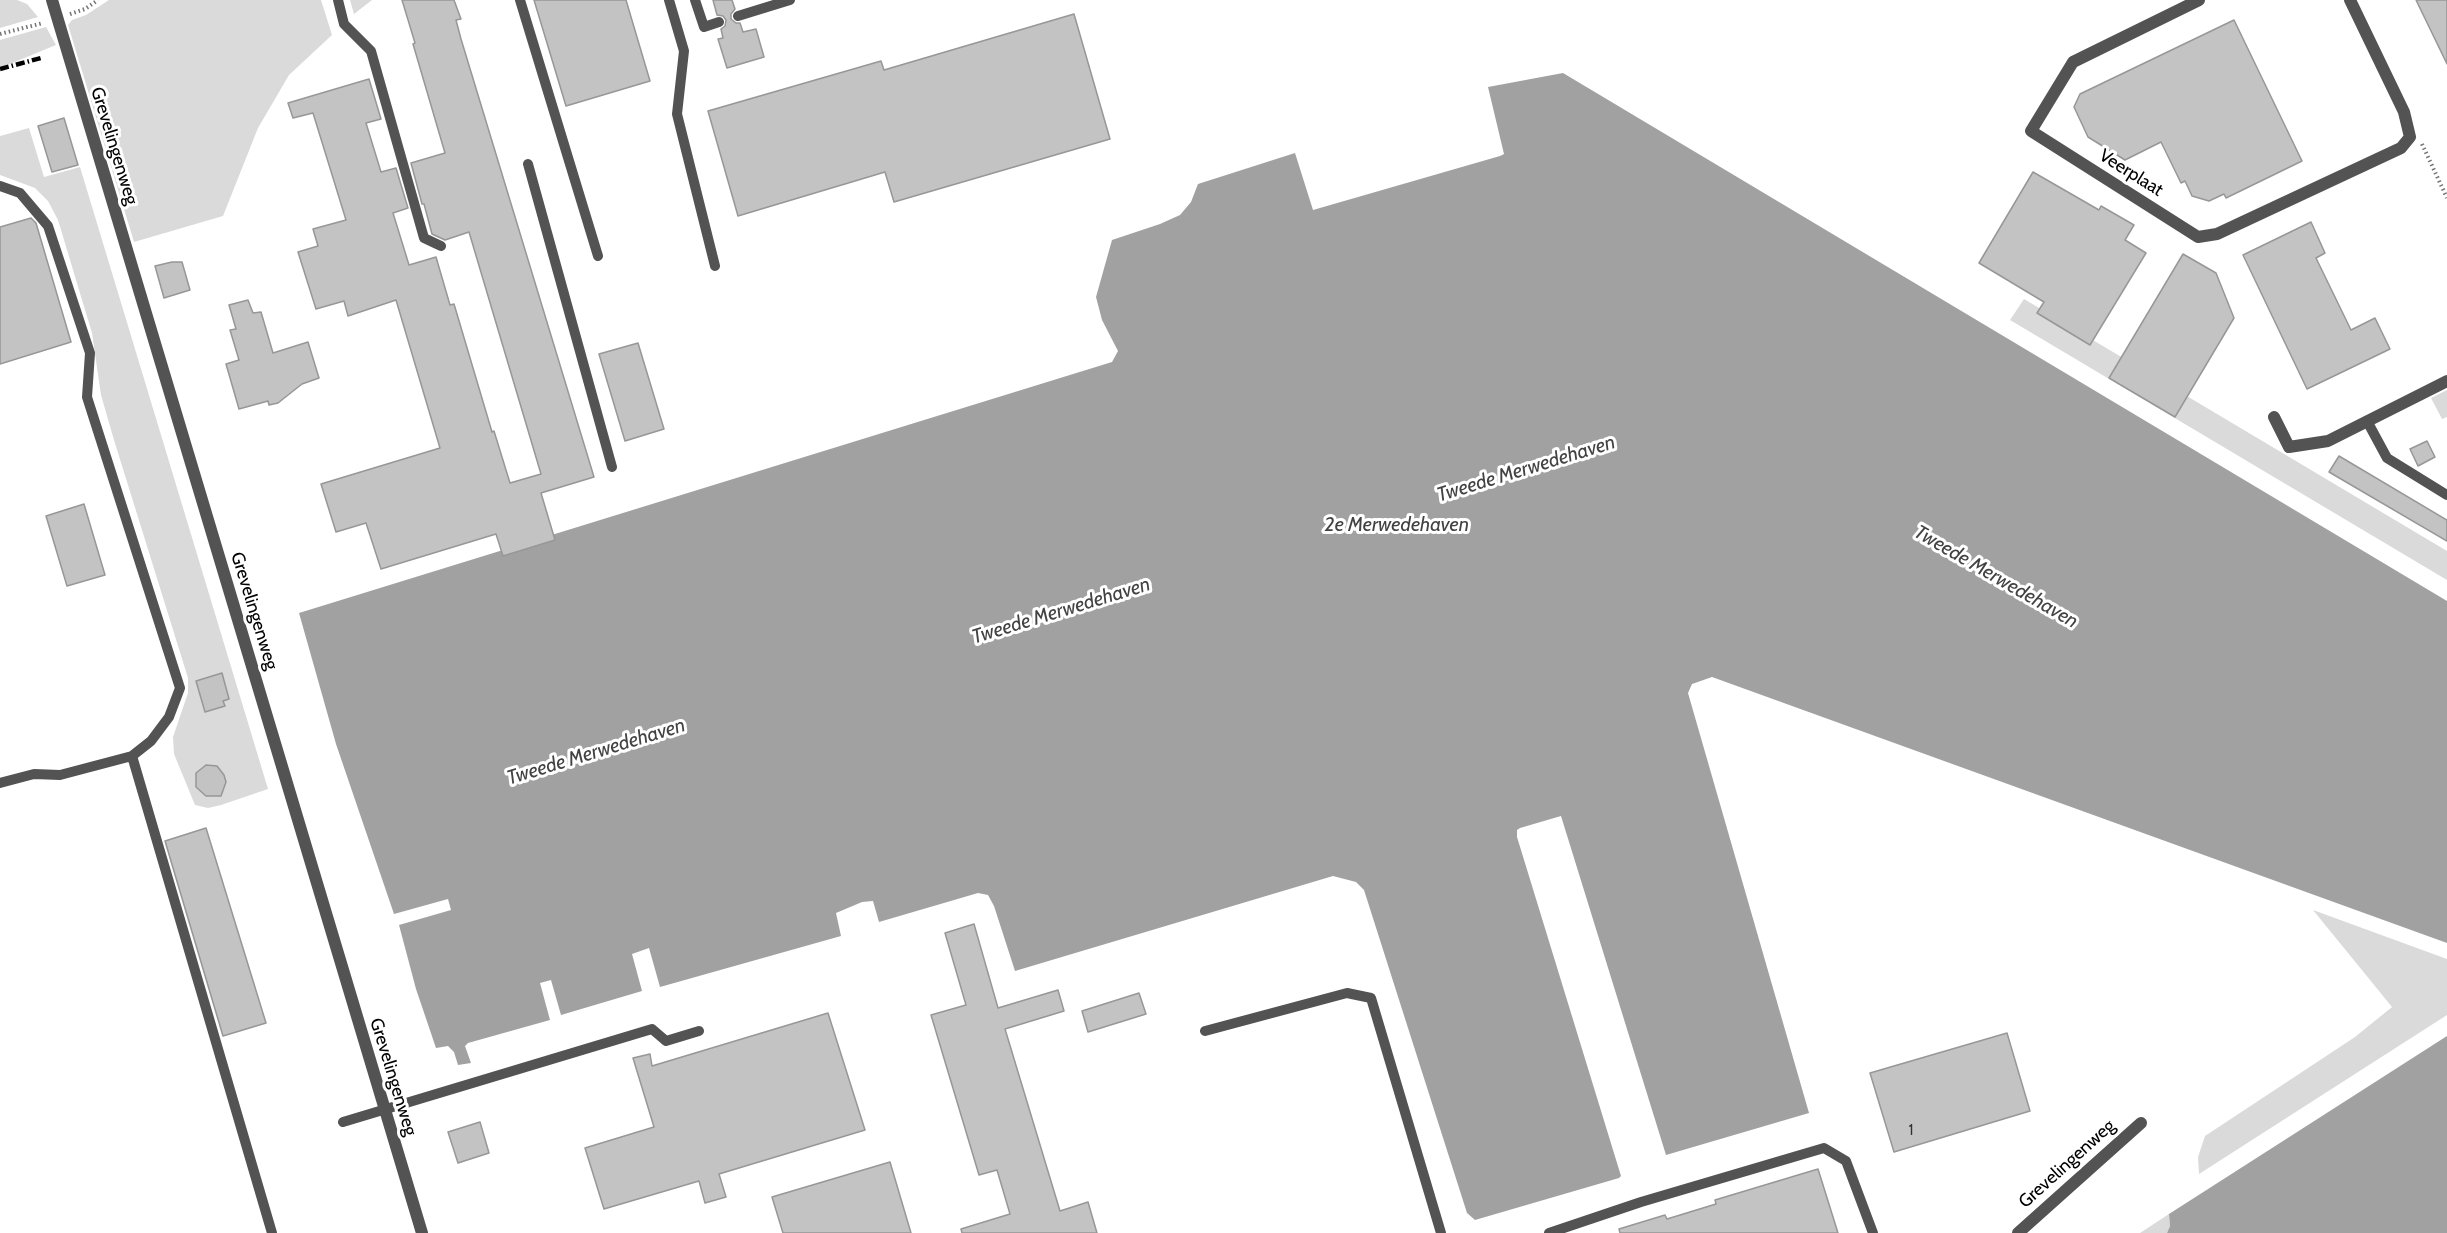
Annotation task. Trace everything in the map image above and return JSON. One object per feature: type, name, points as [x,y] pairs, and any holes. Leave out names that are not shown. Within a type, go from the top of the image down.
[{"type":"street","name":"Grevelingenweg","points":[[52,0],[422,1233]]},
{"type":"street","name":"Veerplaat","points":[[2199,0],[2073,62],[2031,131],[2198,237],[2217,234],[2401,148],[2410,137]]},
{"type":"street","points":[[2350,0],[2404,112],[2410,137]]},
{"type":"street","points":[[2274,417],[2289,447],[2328,441],[2447,381]]},
{"type":"street","name":"Grevelingenweg","points":[[2018,1233],[2141,1123]]},
{"type":"lane","points":[[338,0],[344,24],[370,51],[424,238],[441,246]]},
{"type":"lane","points":[[520,0],[598,256]]},
{"type":"lane","points":[[669,0],[684,51],[677,114],[715,266]]},
{"type":"lane","points":[[695,0],[704,27],[719,22]]},
{"type":"lane","points":[[738,16],[790,0]]},
{"type":"lane","points":[[528,164],[612,467]]},
{"type":"lane","points":[[0,186],[20,193],[48,226],[90,353],[87,397],[180,688],[169,717],[151,741],[132,756],[60,775],[34,774],[0,783]]},
{"type":"lane","points":[[2367,421],[2387,458],[2447,495]]},
{"type":"lane","points":[[132,756],[272,1233]]},
{"type":"lane","points":[[1205,1031],[1347,993],[1371,998],[1441,1233]]},
{"type":"lane","points":[[343,1122],[652,1029],[666,1041],[699,1031]]},
{"type":"lane","points":[[1549,1233],[1641,1202],[1824,1148],[1846,1161],[1873,1233]]},
{"type":"path","points":[[2410,137],[2422,144],[2447,198]]},
{"type":"shaded area","points":[[0,0],[17,0],[27,4],[38,17],[0,28]]},
{"type":"shaded area","points":[[109,0],[321,0],[332,35],[289,75],[258,128],[223,216],[134,242],[68,25],[72,20],[86,15]]},
{"type":"shaded area","points":[[350,0],[372,0],[354,14]]},
{"type":"shaded area","points":[[46,27],[56,45],[0,68],[0,40]]},
{"type":"shaded area","points":[[29,128],[44,177],[80,167],[268,789],[221,805],[208,808],[195,805],[174,754],[173,737],[188,693],[188,678],[101,395],[92,333],[58,220],[48,201],[35,188],[0,175],[0,136]]},
{"type":"shaded area","points":[[2024,299],[2447,551],[2447,580],[2010,320]]},
{"type":"shaded area","points":[[2447,390],[2447,417],[2442,419],[2431,398]]},
{"type":"shaded area","points":[[2313,910],[2447,959],[2447,1015],[2199,1174],[2198,1157],[2205,1136],[2355,1037],[2392,1007]]},
{"type":"shaded area","points":[[2169,1214],[2170,1226],[2167,1233],[2140,1233]]},
{"type":"water","name":"2e Merwedehaven","points":[[1563,73],[2447,601],[2447,943],[1712,677],[1692,684],[1688,693],[1809,1113],[1666,1155],[1561,816],[1520,828],[1517,830],[1517,837],[1621,1176],[1475,1220],[1467,1213],[1364,890],[1356,882],[1333,876],[1015,971],[994,906],[988,895],[978,893],[879,922],[873,901],[862,902],[836,913],[841,936],[660,987],[649,948],[632,954],[642,991],[561,1015],[551,980],[540,983],[550,1020],[468,1043],[465,1046],[471,1063],[458,1065],[454,1052],[448,1046],[436,1048],[416,989],[399,925],[451,910],[448,899],[394,914],[336,744],[299,613],[1112,362],[1118,351],[1102,320],[1096,297],[1112,240],[1180,215],[1191,202],[1198,184],[1295,153],[1313,210],[1500,156],[1504,154],[1488,87]]},
{"type":"water","points":[[2447,1036],[2447,1233],[2167,1233],[2170,1226],[2169,1214]]},
{"type":"building","points":[[402,0],[454,0],[461,19],[456,20],[461,39],[594,477],[541,493],[555,540],[503,556],[496,534],[381,569],[366,523],[336,532],[321,484],[440,448],[396,300],[348,316],[344,301],[316,309],[298,252],[318,246],[313,229],[346,220],[313,113],[293,118],[288,103],[369,79],[381,119],[366,123],[381,172],[396,168],[408,208],[393,213],[409,265],[436,257],[450,305],[454,304],[492,432],[494,431],[510,483],[541,474],[469,232],[445,240],[432,234],[424,204],[422,204],[411,163],[445,153]]},
{"type":"building","points":[[534,0],[626,0],[650,81],[566,106]]},
{"type":"building","points":[[713,0],[732,0],[735,9],[731,14],[731,19],[740,23],[743,32],[756,29],[764,57],[727,68],[718,39],[723,38],[721,29],[725,26],[726,20],[723,16],[717,15]]},
{"type":"building","points":[[2416,0],[2447,0],[2447,64]]},
{"type":"building","points":[[1074,14],[1110,139],[894,202],[885,172],[738,216],[708,111],[881,61],[884,70]]},
{"type":"building","points":[[2234,20],[2302,161],[2226,198],[2224,194],[2209,201],[2192,196],[2185,181],[2181,183],[2161,142],[2125,160],[2088,137],[2074,107],[2080,94]]},
{"type":"building","points":[[64,118],[78,165],[52,172],[38,126]]},
{"type":"building","points":[[2033,172],[2099,210],[2101,206],[2134,225],[2125,240],[2146,253],[2090,345],[2037,313],[2044,302],[1979,263]]},
{"type":"building","points":[[31,218],[36,223],[71,342],[0,364],[0,227]]},
{"type":"building","points":[[2311,222],[2325,253],[2316,258],[2351,330],[2375,318],[2390,349],[2307,389],[2243,255]]},
{"type":"building","points":[[2183,254],[2216,273],[2234,318],[2175,417],[2109,378]]},
{"type":"building","points":[[182,262],[190,290],[164,298],[155,266]]},
{"type":"building","points":[[248,300],[253,313],[261,312],[273,353],[308,342],[319,378],[302,384],[278,403],[269,405],[268,401],[239,409],[226,364],[239,360],[230,330],[236,329],[229,305]]},
{"type":"building","points":[[638,343],[664,429],[625,441],[599,354]]},
{"type":"building","points":[[2427,441],[2435,457],[2418,466],[2410,449]]},
{"type":"building","points":[[2339,456],[2447,520],[2447,541],[2329,472]]},
{"type":"building","points":[[84,504],[105,575],[67,586],[46,516]]},
{"type":"building","points":[[222,673],[229,699],[223,701],[225,706],[205,712],[196,681]]},
{"type":"building","points":[[206,765],[217,766],[224,775],[226,782],[221,796],[206,796],[196,787],[196,773]]},
{"type":"building","points":[[206,828],[266,1023],[223,1036],[165,841]]},
{"type":"building","points":[[974,924],[998,1008],[1058,990],[1064,1011],[1005,1029],[1060,1211],[1088,1202],[1097,1233],[962,1233],[961,1229],[1010,1214],[997,1170],[979,1175],[931,1015],[966,1005],[945,933]]},
{"type":"building","points":[[1139,993],[1146,1014],[1088,1032],[1082,1011]]},
{"type":"building","points":[[828,1013],[865,1130],[719,1174],[726,1197],[705,1203],[699,1181],[604,1209],[585,1148],[654,1127],[633,1058],[650,1054],[652,1066]]},
{"type":"building","points":[[2007,1033],[2030,1111],[1894,1152],[1870,1073]]},
{"type":"building","points":[[480,1122],[489,1153],[458,1163],[448,1132]]},
{"type":"building","points":[[890,1162],[911,1233],[783,1233],[772,1197]]},
{"type":"building","points":[[1818,1169],[1838,1233],[1620,1233],[1619,1229],[1665,1215],[1667,1219],[1716,1204],[1715,1200]]},
{"type":"railway","points":[[0,69],[41,58]]},
{"type":"water label","name":"Tweede Merwedehaven","points":[[1526,469]]},
{"type":"water label","name":"Tweede Merwedehaven","points":[[1996,577]]},
{"type":"water label","name":"Tweede Merwedehaven","points":[[1061,611]]},
{"type":"water label","name":"Tweede Merwedehaven","points":[[596,752]]}]
